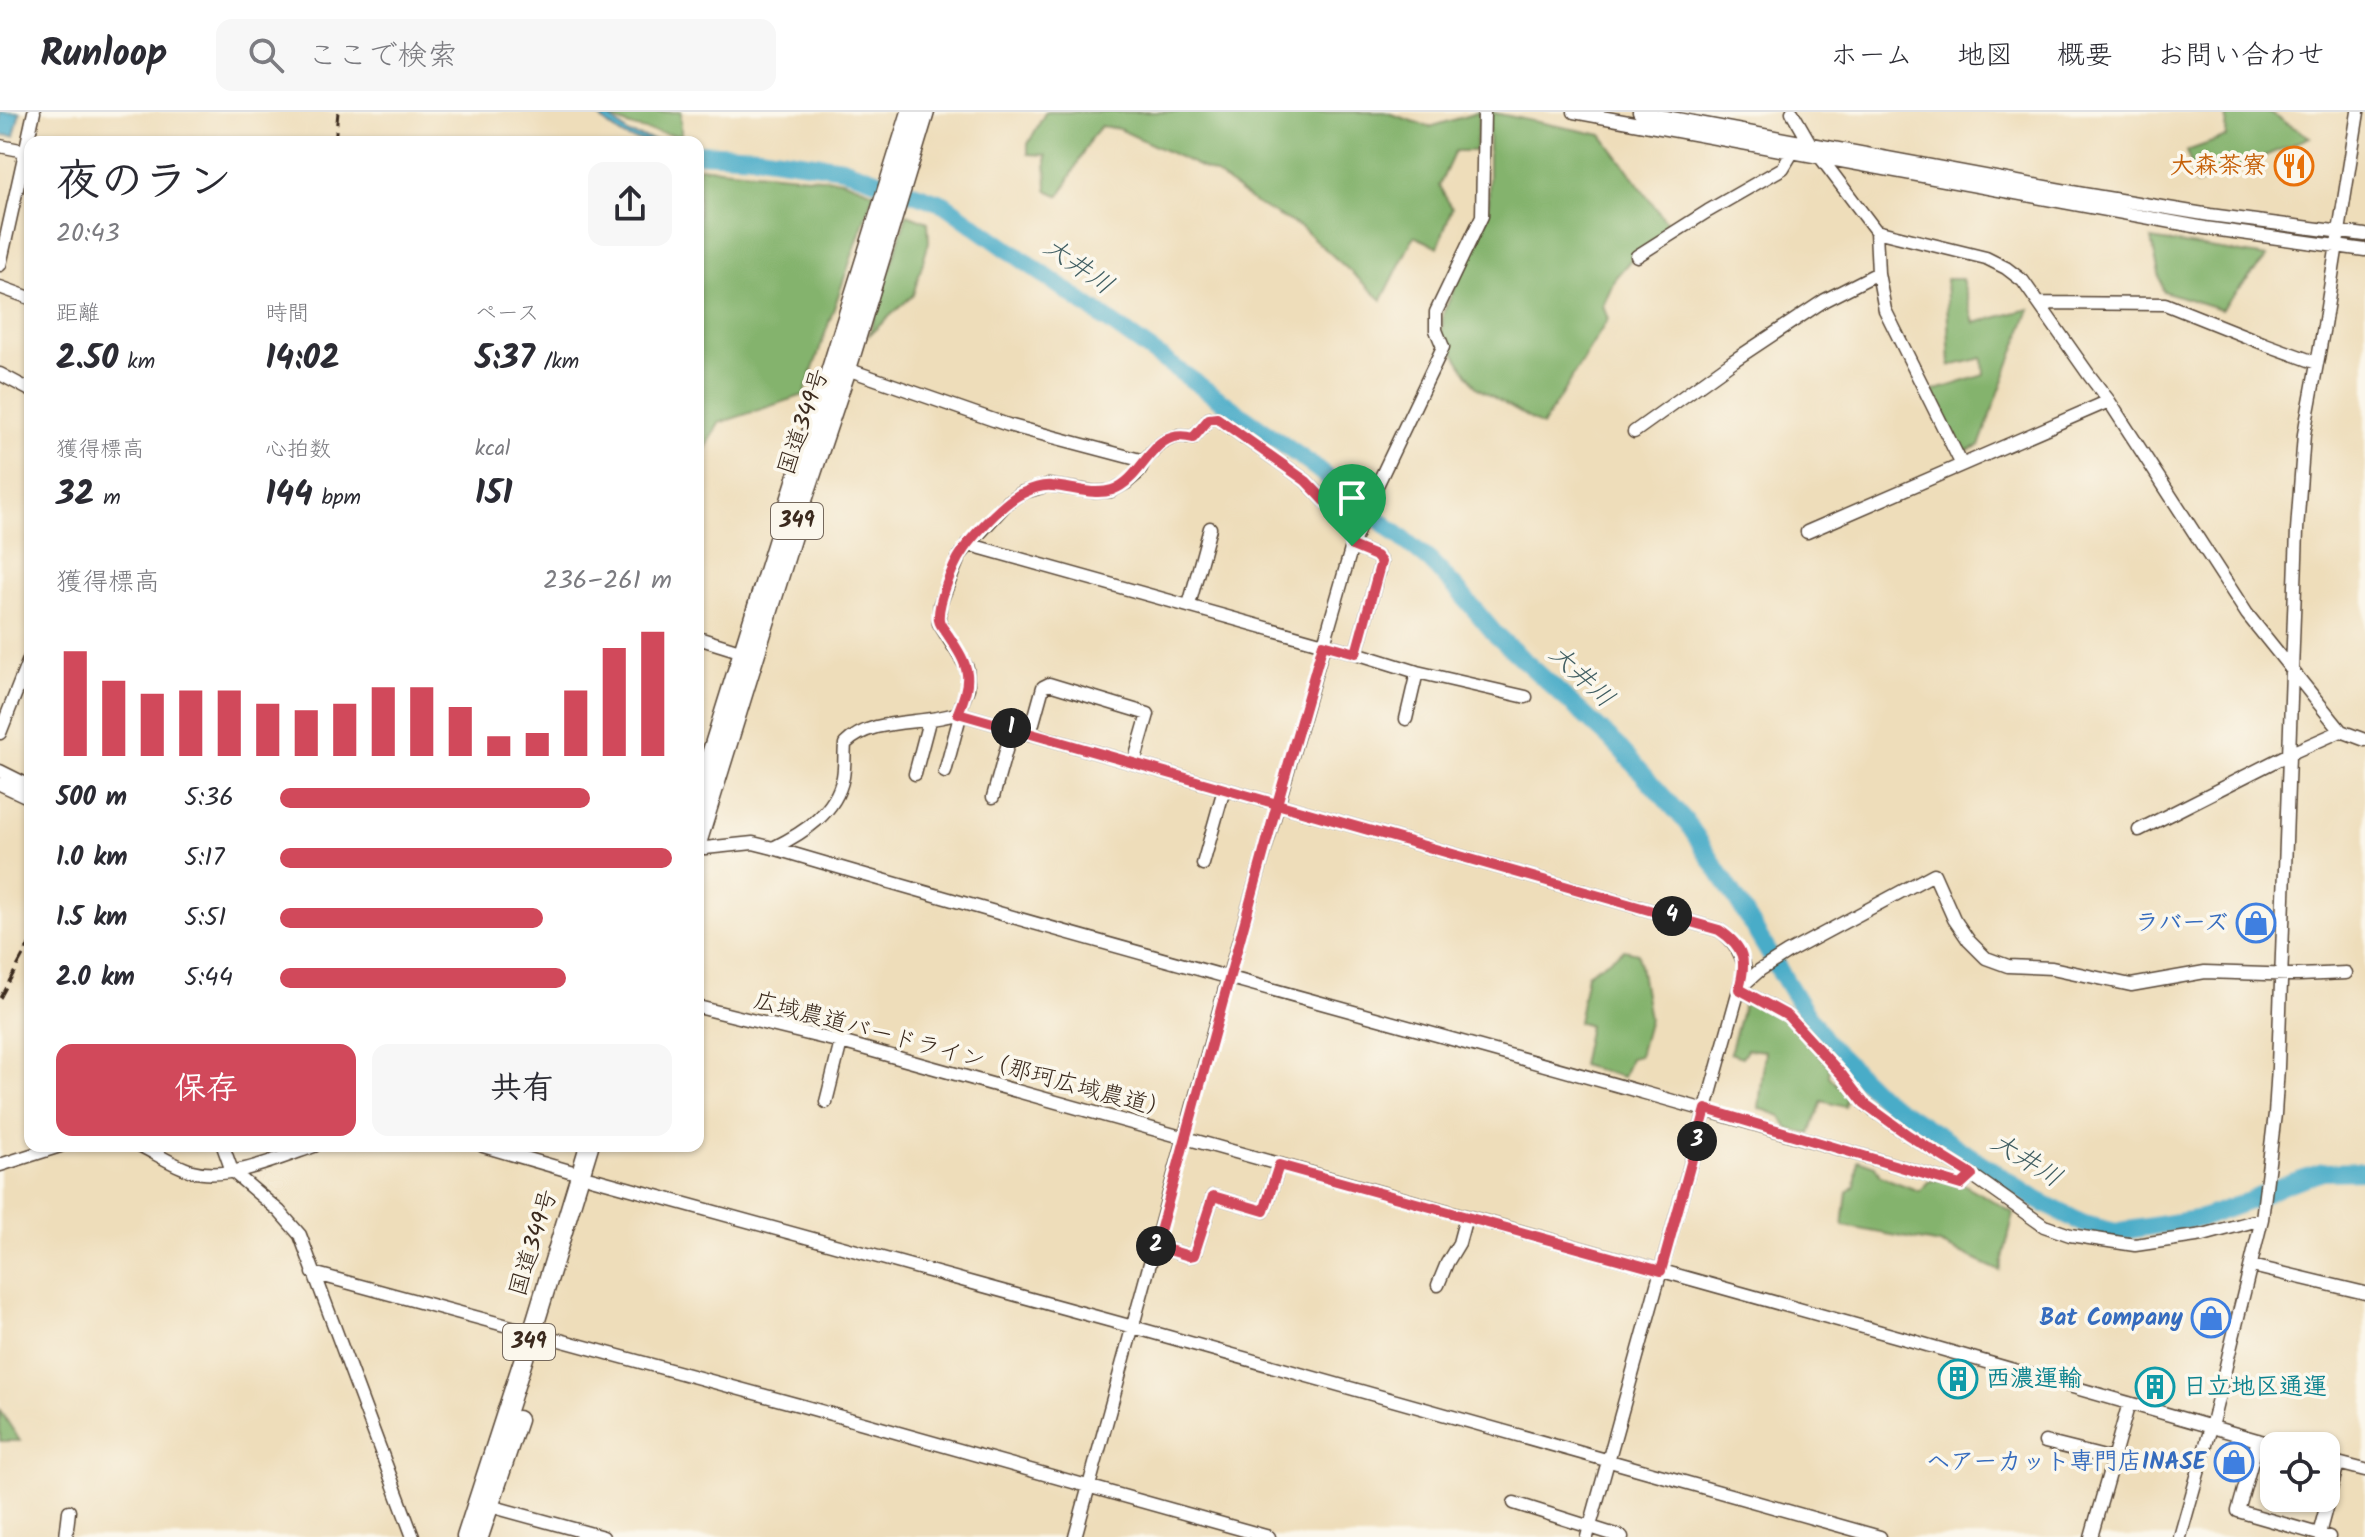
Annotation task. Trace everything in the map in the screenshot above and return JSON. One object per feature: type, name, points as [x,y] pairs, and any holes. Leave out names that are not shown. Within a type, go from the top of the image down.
[{"type":"highway","name":"国道349号","points":[[704,777],[891,201],[911,112]]},
{"type":"highway","name":"国道349号","points":[[899,174],[925,112]]},
{"type":"highway","name":"国道349号","points":[[704,821],[847,369],[891,201]]},
{"type":"highway","name":"国道349号","points":[[479,1537],[586,1176],[588,1152]]},
{"type":"highway","name":"国道349号","points":[[586,1176],[599,1152]]},
{"type":"highway","name":"国道349号","points":[[466,1537],[538,1335]]},
{"type":"street","points":[[28,136],[34,112]]},
{"type":"street","points":[[1075,1537],[1277,804],[1352,546],[1372,496],[1443,347],[1436,330],[1436,312],[1482,216],[1484,112]]},
{"type":"street","points":[[1574,112],[2205,228],[2365,250]]},
{"type":"street","points":[[1639,112],[2210,215],[2365,235]]},
{"type":"street","points":[[1792,112],[1811,145],[1876,231],[1878,273],[1885,310],[1961,463]]},
{"type":"street","points":[[2180,1537],[2252,1266],[2265,1202],[2275,1114],[2297,530],[2304,434],[2358,112]]},
{"type":"street","points":[[0,146],[24,151]]},
{"type":"street","points":[[1637,256],[1783,168],[1792,153]]},
{"type":"street","points":[[0,265],[24,156]]},
{"type":"street","points":[[1876,231],[1986,258],[2023,281],[2109,401],[2247,614],[2341,731],[2365,740]]},
{"type":"street","points":[[1634,432],[1825,300],[1878,273]]},
{"type":"street","points":[[0,287],[24,296]]},
{"type":"street","points":[[2039,303],[2165,304],[2317,363]]},
{"type":"street","points":[[847,369],[1008,425],[1144,461]]},
{"type":"street","points":[[0,374],[24,387]]},
{"type":"street","points":[[1807,532],[2109,401]]},
{"type":"street","points":[[945,772],[959,720],[958,713],[968,688],[967,668],[939,623],[940,604],[967,544],[1021,493],[1048,485],[1095,492],[1111,491],[1139,472],[1144,461],[1168,437],[1181,435],[1193,438],[1209,419],[1217,418],[1306,481],[1345,522],[1352,546]]},
{"type":"street","points":[[1189,605],[1210,528]]},
{"type":"street","points":[[967,544],[1417,672],[1526,697]]},
{"type":"street","points":[[1352,546],[1376,556],[1381,562],[1356,653]]},
{"type":"street","points":[[704,640],[743,652]]},
{"type":"street","points":[[0,733],[24,672]]},
{"type":"street","points":[[1406,719],[1417,672]]},
{"type":"street","points":[[1030,734],[1043,687],[1049,684],[1148,714],[1134,763]]},
{"type":"street","points":[[773,848],[818,821],[838,791],[843,777],[845,744],[854,734],[878,726],[929,721],[958,713],[1719,930],[1731,938],[1745,968],[1588,1531]]},
{"type":"street","points":[[915,774],[929,721]]},
{"type":"street","points":[[993,797],[1012,729]]},
{"type":"street","points":[[2139,830],[2341,731]]},
{"type":"street","points":[[0,771],[24,783]]},
{"type":"street","points":[[0,784],[24,795]]},
{"type":"street","points":[[1203,864],[1224,789]]},
{"type":"street","points":[[704,848],[753,843],[773,848],[1706,1109],[1961,1185],[1972,1175]]},
{"type":"street","points":[[1739,989],[1760,970],[1787,953],[1934,874],[1954,919],[1969,941],[1986,958],[2008,966],[2052,968],[2131,985],[2205,972],[2346,973]]},
{"type":"street","points":[[1739,989],[1788,1016],[1864,1103],[2044,1226],[2070,1235],[2135,1245],[2203,1235],[2262,1219]]},
{"type":"street","name":"広域農道バードライン（那珂広域農道）","points":[[704,1008],[841,1042],[2258,1440]]},
{"type":"street","points":[[826,1102],[841,1042]]},
{"type":"street","points":[[0,1165],[41,1152]]},
{"type":"street","points":[[153,1152],[189,1171],[209,1174],[245,1169],[296,1152]]},
{"type":"street","points":[[225,1152],[232,1171],[279,1211],[300,1235],[413,1537]]},
{"type":"street","points":[[504,1152],[1880,1537]]},
{"type":"street","points":[[1156,1246],[1194,1255],[1213,1196],[1264,1211],[1279,1165]]},
{"type":"street","points":[[1438,1285],[1459,1243],[1466,1217]]},
{"type":"street","points":[[2252,1266],[2365,1293]]},
{"type":"street","points":[[313,1273],[1269,1537]]},
{"type":"street","points":[[2091,1537],[2129,1403]]},
{"type":"street","points":[[2258,1440],[2238,1511],[2324,1536],[2327,1512]]},
{"type":"street","points":[[2045,1442],[2113,1459]]},
{"type":"street","points":[[2340,1463],[2365,1470]]},
{"type":"street","points":[[1514,1503],[1588,1531],[1622,1537]]},
{"type":"street","points":[[490,1506],[603,1537]]},
{"type":"street","points":[[66,1537],[69,1511]]},
{"type":"green space","points":[[605,112],[681,112],[681,136],[630,126]]},
{"type":"green space","points":[[1048,112],[1385,112],[1430,127],[1480,112],[1475,151],[1455,151],[1439,186],[1452,208],[1438,247],[1414,236],[1382,300],[1302,228],[1253,202],[1218,175],[1119,129],[1101,126],[1091,138],[1060,196],[1047,190],[1046,155],[1028,154],[1028,144]]},
{"type":"green space","points":[[1489,112],[1602,135],[1670,227],[1634,256],[1615,278],[1603,306],[1608,319],[1542,426],[1476,387],[1442,334],[1443,314],[1489,210]]},
{"type":"green space","points":[[2227,112],[2268,112],[2310,137],[2196,185],[2187,151],[2226,137]]},
{"type":"green space","points":[[704,168],[842,180],[874,192],[804,395],[719,423],[704,452]]},
{"type":"green space","points":[[907,214],[928,222],[929,242],[913,295],[869,335]]},
{"type":"green space","points":[[2151,239],[2267,257],[2221,309],[2163,291]]},
{"type":"green space","points":[[1946,279],[1962,279],[1974,323],[2030,309],[1979,446],[1961,452],[1933,391],[1984,375],[1983,358],[1950,366]]},
{"type":"green space","points":[[1624,950],[1638,953],[1649,1019],[1639,1056],[1630,1058],[1623,1077],[1581,1065],[1589,1026],[1578,1022],[1587,974]]},
{"type":"green space","points":[[1746,996],[1786,1018],[1830,1067],[1829,1076],[1847,1095],[1845,1107],[1822,1101],[1810,1134],[1788,1129],[1781,1116],[1759,1108],[1765,1051],[1747,1049],[1742,1057],[1730,1053]]},
{"type":"green space","points":[[1858,1160],[1875,1166],[1880,1176],[1919,1191],[1929,1181],[1953,1178],[2014,1213],[2000,1271],[1940,1244],[1843,1226],[1847,1192],[1855,1186]]},
{"type":"green space","points":[[0,1410],[20,1441],[0,1441]]},
{"type":"water","points":[[0,112],[20,112],[14,136],[0,135]]},
{"type":"water","points":[[593,112],[603,112],[629,134],[637,136],[623,136]]},
{"type":"waterway","name":"大井川","points":[[704,153],[759,156],[842,168],[944,204],[1316,468],[1430,561],[1496,635],[1616,744],[1688,824],[1829,1046],[1882,1098],[2037,1200],[2084,1224],[2116,1232],[2202,1218],[2323,1172],[2365,1171]]},
{"type":"railway","points":[[336,136],[338,112]]},
{"type":"railway","points":[[0,998],[24,954]]},
{"type":"place","name":"大森茶寮","points":[[2294,166]]},
{"type":"place","name":"ラバーズ","points":[[2256,923]]},
{"type":"place","name":"Bat Company","points":[[2211,1318]]},
{"type":"place","name":"西濃運輸","points":[[1958,1379]]},
{"type":"place","name":"日立地区通運","points":[[2155,1387]]},
{"type":"place","name":"ヘアーカット専門店INASE","points":[[2234,1462]]},
{"type":"route","points":[[1352,546],[1345,522],[1306,481],[1228,425],[1217,418],[1209,419],[1193,438],[1181,435],[1168,437],[1153,450],[1139,472],[1111,491],[1095,492],[1048,485],[1021,493],[967,544],[940,604],[939,623],[967,668],[968,688],[958,713],[1277,804],[1156,1246],[1194,1255],[1213,1196],[1264,1211],[1279,1165],[1661,1271],[1706,1109],[1961,1185],[1972,1175],[1864,1103],[1788,1016],[1739,989],[1745,968],[1741,954],[1731,938],[1719,930],[1277,804],[1323,644],[1356,653],[1381,562],[1376,556],[1352,546]]}]
